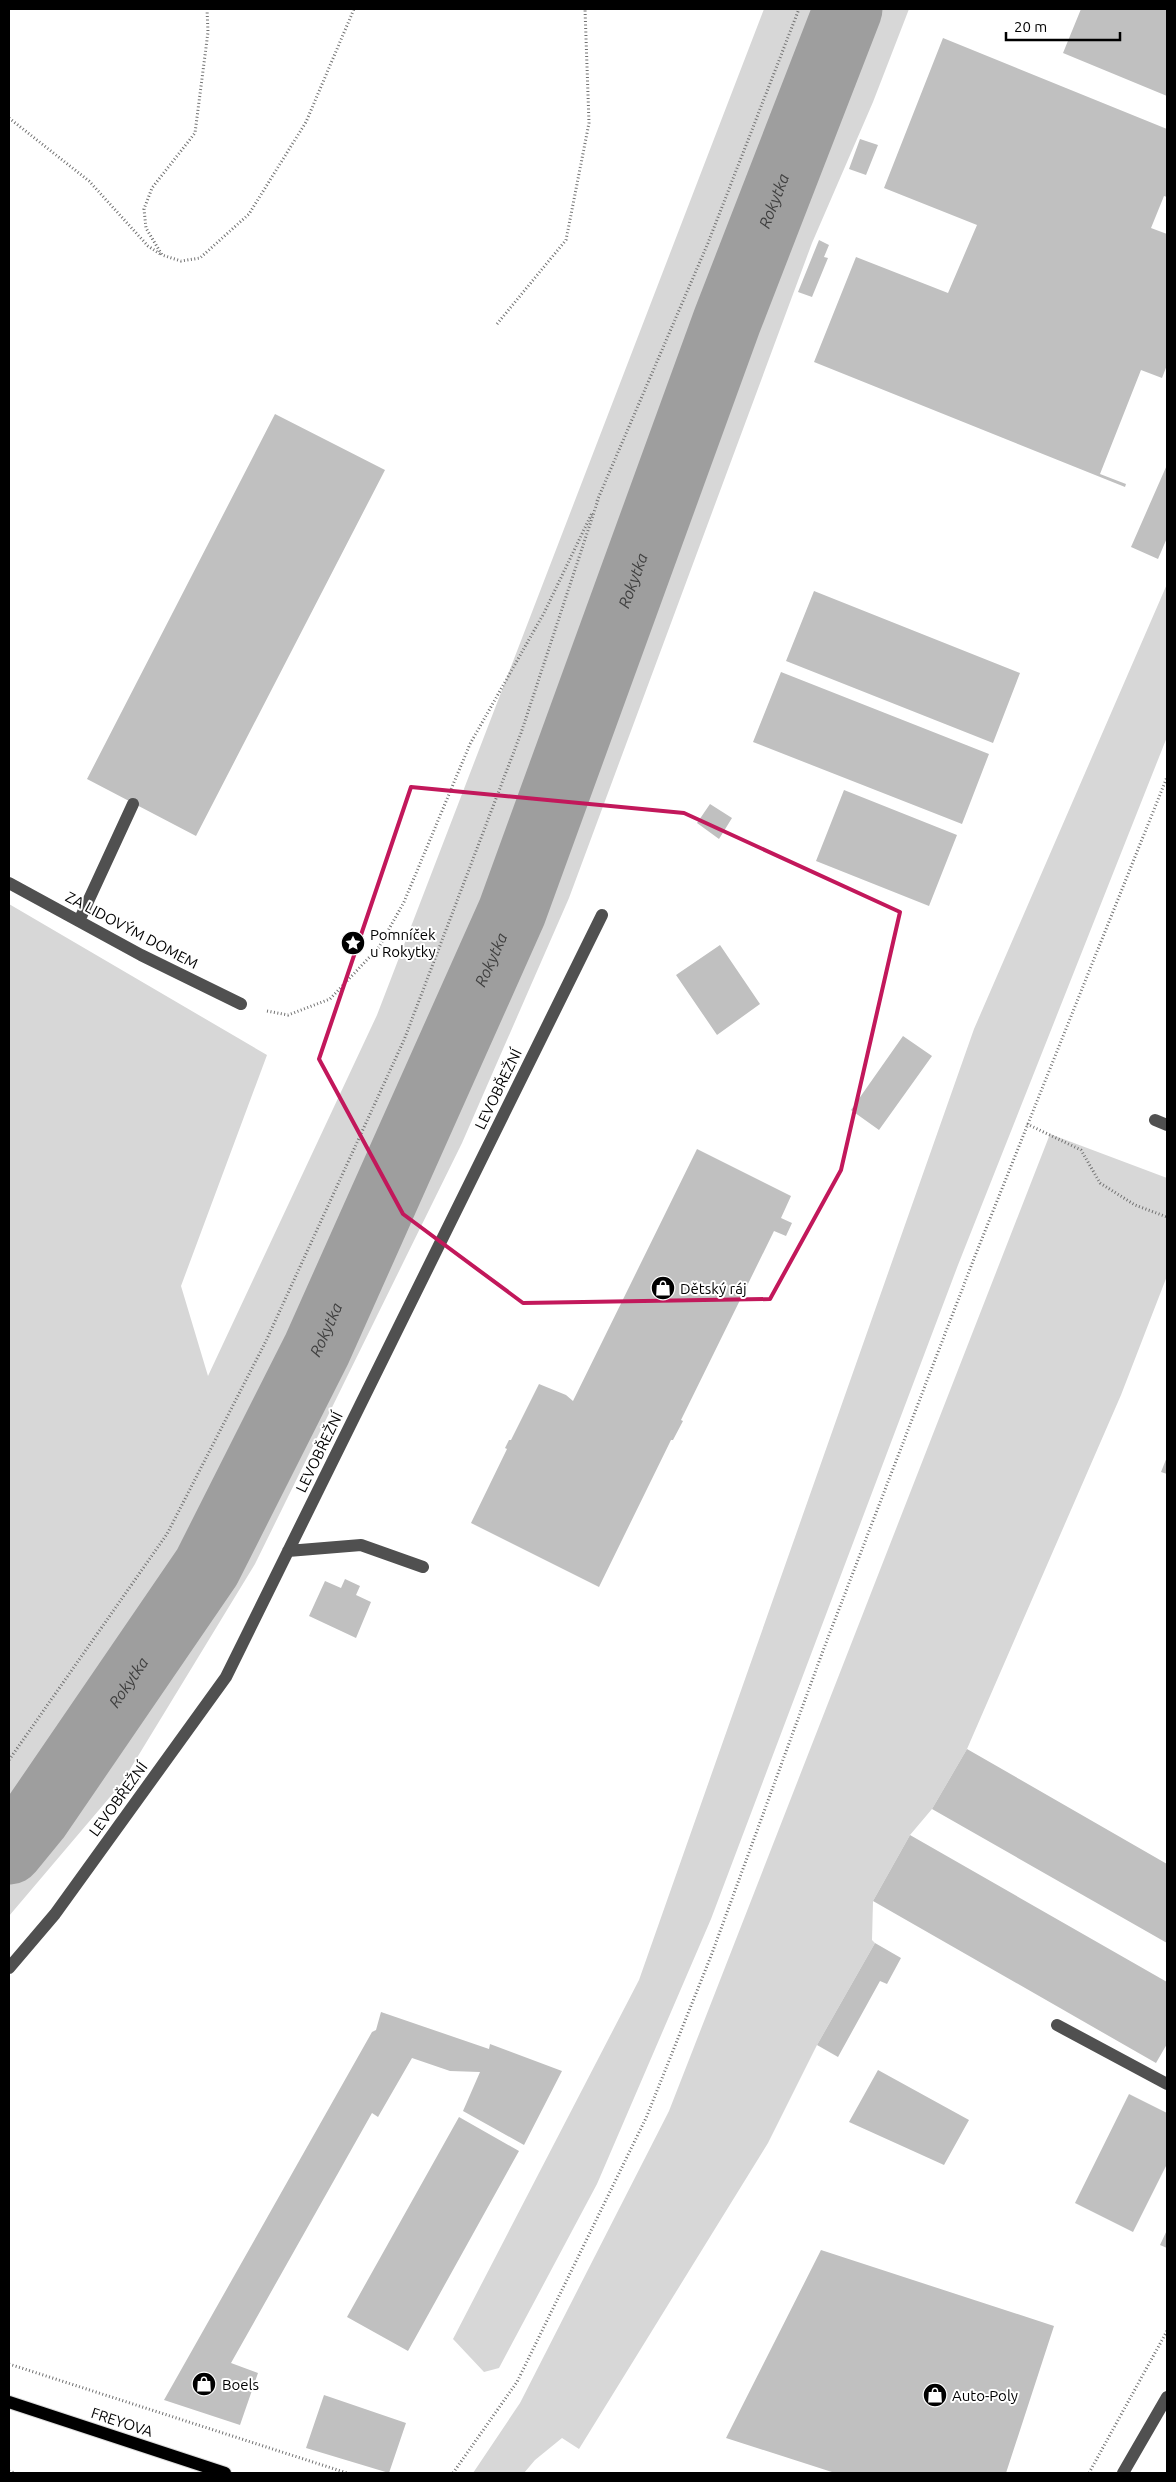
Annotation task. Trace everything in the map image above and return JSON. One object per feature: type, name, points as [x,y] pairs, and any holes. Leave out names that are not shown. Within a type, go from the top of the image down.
[{"type":"main road","name":"FREYOVA","points":[[9,2402],[225,2473]]},
{"type":"street","points":[[79,921],[133,804]]},
{"type":"street","name":"ZA LIDOVÝM DOMEM","points":[[9,883],[141,955],[242,1004]]},
{"type":"street","name":"LEVOBŘEŽNÍ","points":[[9,1968],[55,1914],[226,1677],[602,915]]},
{"type":"street","points":[[288,1551],[361,1545],[424,1567]]},
{"type":"street","points":[[1057,2026],[1167,2084]]},
{"type":"street","points":[[1123,2473],[1167,2397]]},
{"type":"path","points":[[162,255],[146,228],[144,209],[152,188],[195,133],[208,32],[207,9]]},
{"type":"path","points":[[9,118],[89,181],[148,246],[162,255],[181,261],[200,258],[249,214],[306,122],[354,9]]},
{"type":"path","points":[[497,324],[566,240],[589,123],[585,9]]},
{"type":"path","points":[[242,1004],[288,1015],[330,999],[379,947],[404,902],[470,744],[544,613],[598,500],[708,243],[799,9]]},
{"type":"path","points":[[9,1760],[167,1534],[266,1341],[404,1040],[521,733],[598,500]]},
{"type":"path","points":[[453,2473],[497,2413],[526,2365],[649,2109],[711,1956],[824,1648],[1027,1124],[1167,777]]},
{"type":"path","points":[[1027,1124],[1081,1150],[1100,1183],[1134,1205],[1167,1217]]},
{"type":"path","points":[[1089,2473],[1167,2331]]},
{"type":"path","points":[[9,2364],[347,2473]]},
{"type":"path","points":[[9,2471],[14,2473]]},
{"type":"highlighted area","points":[[411,787],[684,813],[900,912],[841,1170],[770,1299],[523,1303],[403,1214],[319,1059]]},
{"type":"shaded area","points":[[764,9],[909,9],[873,102],[812,243],[569,898],[462,1143],[255,1564],[121,1784],[9,1916],[9,904],[267,1055],[181,1286],[208,1376],[377,1015]],"holes":[[[681,505],[611,689],[611,688]]]},
{"type":"shaded area","points":[[1167,584],[1167,737],[958,1265],[711,1919],[597,2184],[499,2368],[484,2372],[453,2339],[639,1980],[974,1029]]},
{"type":"shaded area","points":[[1050,1134],[1167,1178],[1167,1276],[1121,1395],[967,1749],[932,1809],[910,1835],[873,1901],[872,1940],[875,1943],[817,2045],[768,2143],[579,2449],[562,2438],[535,2460],[524,2473],[473,2473],[520,2403],[669,2111]]},
{"type":"building","points":[[1081,9],[1167,9],[1167,96],[1063,53]]},
{"type":"building","points":[[943,38],[1167,129],[1167,197],[1164,196],[1151,228],[1167,234],[1167,365],[1162,378],[1141,370],[1100,474],[1126,484],[1125,487],[814,362],[856,257],[948,293],[977,225],[884,188]]},
{"type":"building","points":[[860,139],[878,145],[866,175],[849,169]]},
{"type":"building","points":[[819,240],[829,245],[824,257],[828,258],[812,297],[798,292]]},
{"type":"building","points":[[275,414],[385,470],[196,836],[87,779]]},
{"type":"building","points":[[1167,465],[1167,538],[1158,559],[1131,547]]},
{"type":"building","points":[[814,591],[1020,673],[993,743],[786,661]]},
{"type":"building","points":[[781,672],[989,754],[962,824],[753,742]]},
{"type":"building","points":[[844,790],[957,835],[929,906],[816,861]]},
{"type":"building","points":[[710,804],[732,818],[719,839],[697,823]]},
{"type":"building","points":[[720,945],[760,1004],[717,1035],[676,975]]},
{"type":"building","points":[[903,1036],[932,1056],[879,1130],[851,1110]]},
{"type":"building","points":[[697,1149],[791,1196],[781,1218],[792,1223],[786,1236],[774,1231],[681,1420],[683,1421],[673,1440],[671,1440],[599,1587],[471,1523],[507,1449],[505,1448],[509,1440],[511,1440],[539,1384],[566,1395],[573,1401]]},
{"type":"building","points":[[1167,1457],[1167,1474],[1161,1472]]},
{"type":"building","points":[[345,1579],[360,1586],[356,1595],[371,1602],[356,1638],[309,1616],[325,1581],[341,1588]]},
{"type":"building","points":[[967,1749],[1167,1864],[1167,1943],[932,1809]]},
{"type":"building","points":[[910,1835],[1167,1982],[1167,2044],[1156,2063],[873,1901]]},
{"type":"building","points":[[875,1943],[901,1958],[887,1984],[880,1981],[838,2057],[817,2045]]},
{"type":"building","points":[[381,2012],[489,2049],[490,2044],[562,2071],[524,2145],[463,2111],[480,2072],[450,2071],[412,2058],[378,2117],[372,2113],[231,2363],[258,2373],[240,2425],[164,2400],[372,2032],[376,2030]]},
{"type":"building","points":[[878,2070],[969,2120],[944,2165],[849,2122]]},
{"type":"building","points":[[1129,2094],[1167,2113],[1167,2164],[1133,2232],[1075,2203]]},
{"type":"building","points":[[459,2117],[519,2151],[408,2351],[347,2317]]},
{"type":"building","points":[[1167,2230],[1167,2248],[1160,2245]]},
{"type":"building","points":[[821,2250],[1054,2326],[1006,2473],[835,2473],[726,2438]]},
{"type":"building","points":[[324,2395],[406,2423],[389,2473],[306,2448]]},
{"type":"waterway","name":"Rokytka","points":[[9,1850],[36,1817],[207,1567],[317,1349],[512,912],[727,321],[848,9]]},
{"type":"place","name":"Pomníček u Rokytky","points":[[353,943]]},
{"type":"place","name":"Dětský ráj","points":[[663,1288]]},
{"type":"place","name":"Boels","points":[[204,2384]]},
{"type":"place","name":"Auto-Poly","points":[[935,2395]]}]
